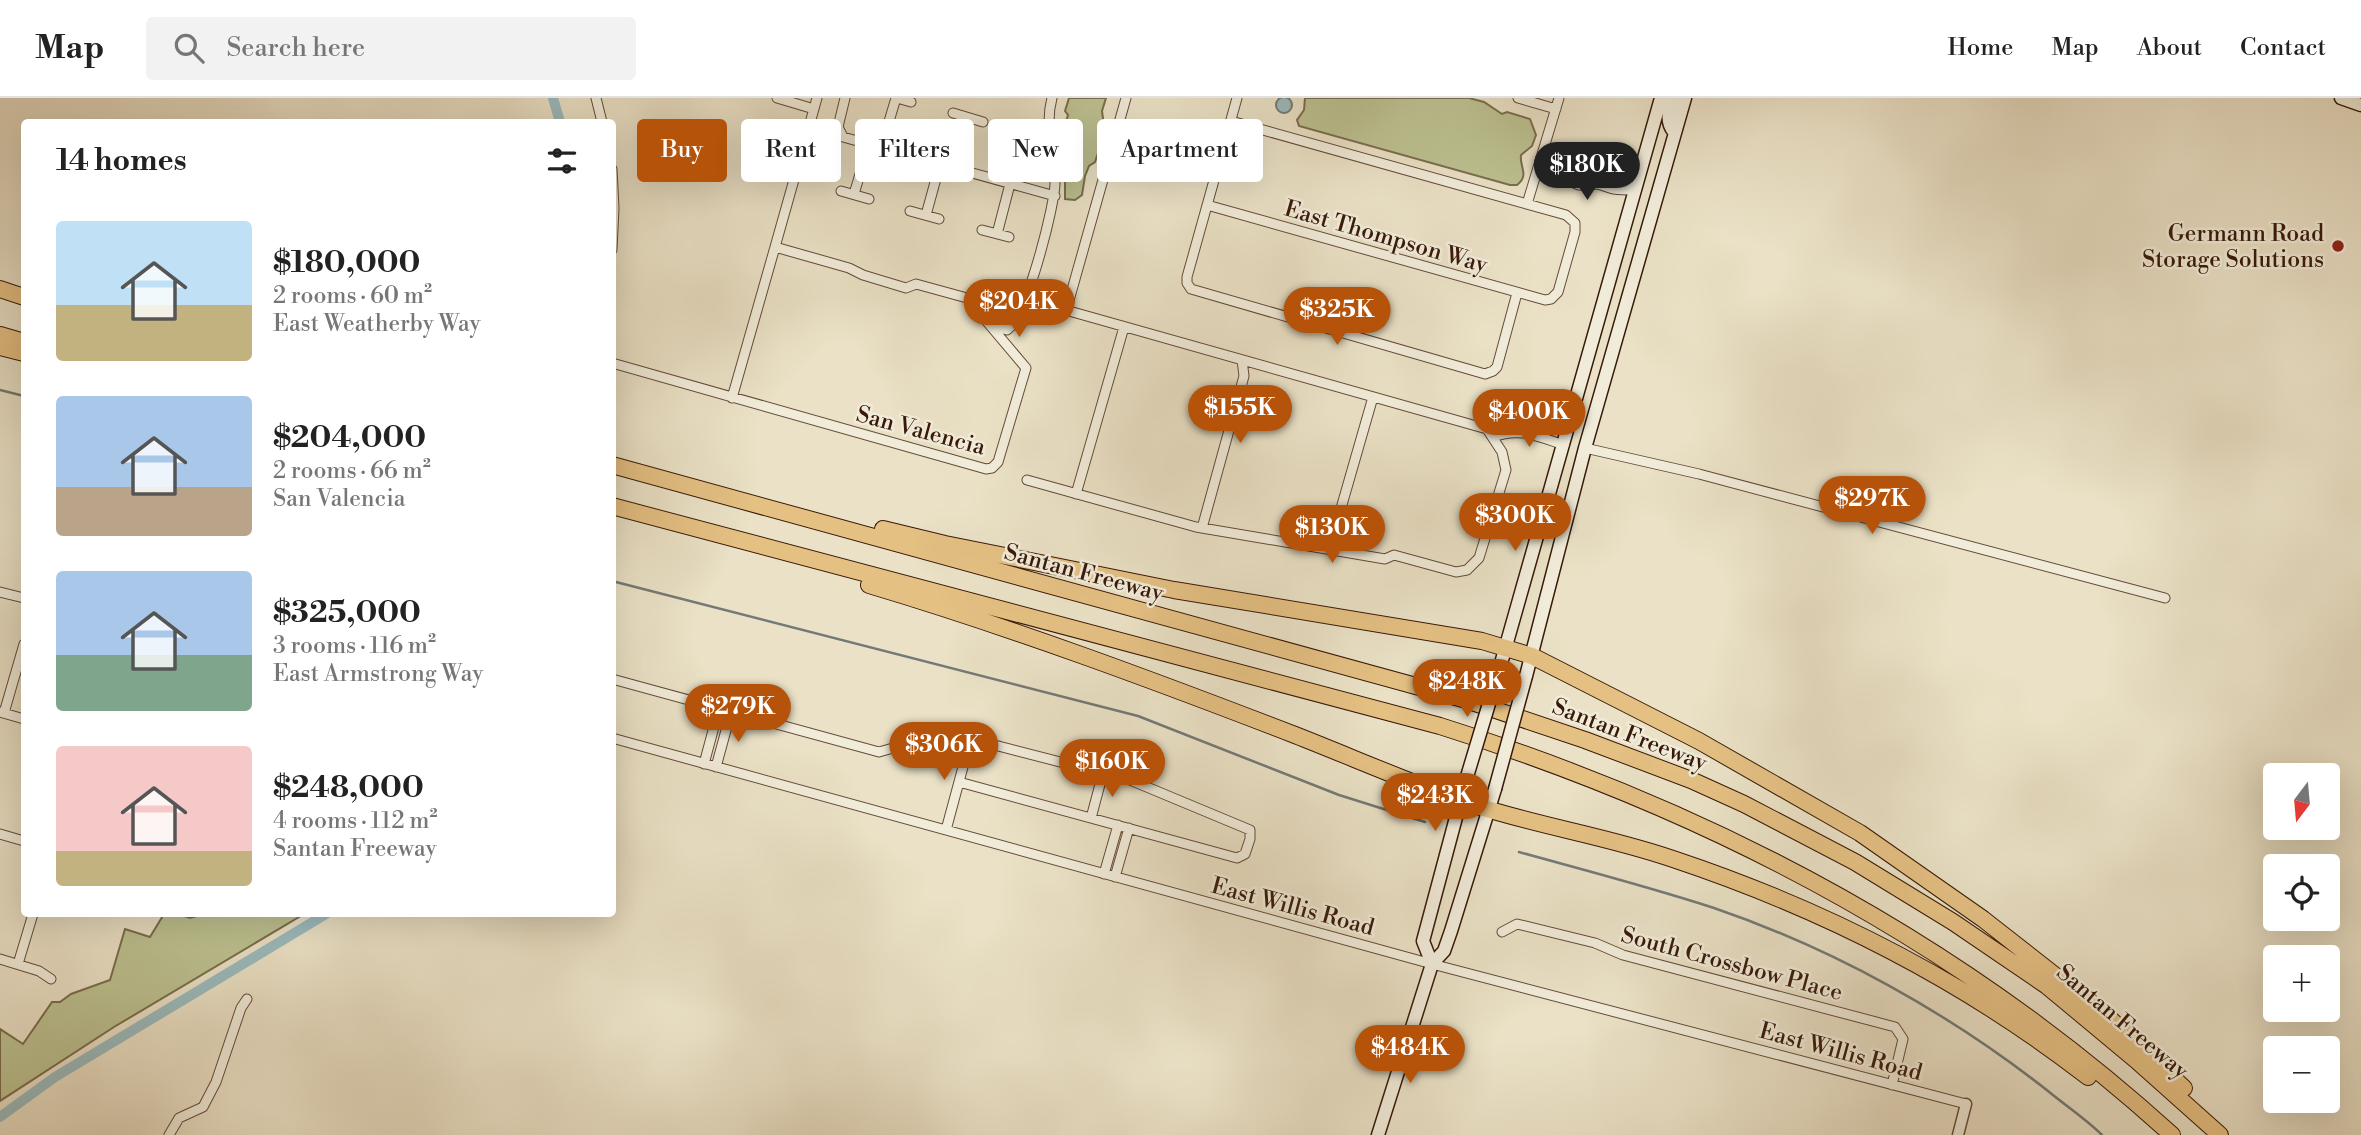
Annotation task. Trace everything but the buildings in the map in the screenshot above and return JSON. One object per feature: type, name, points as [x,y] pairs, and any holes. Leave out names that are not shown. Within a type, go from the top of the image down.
[{"type":"highway","points":[[0,289],[21,296]]},
{"type":"highway","points":[[0,301],[21,306]]},
{"type":"highway","points":[[0,335],[21,341]]},
{"type":"highway","points":[[0,347],[21,352]]},
{"type":"highway","name":"Santan Freeway","points":[[616,466],[1463,699],[1585,740],[1691,780],[1855,862],[1991,947],[2047,986],[2220,1135]]},
{"type":"highway","points":[[733,500],[807,510],[945,544],[1174,590],[1482,641],[1532,656],[1699,741],[1860,833],[1983,919],[2108,1017],[2231,1135]]},
{"type":"highway","points":[[616,507],[981,621],[1282,730],[1459,800],[1672,858],[1817,913],[1893,950],[1975,997],[2170,1135]]},
{"type":"highway","points":[[616,507],[1426,722],[1525,752],[1697,824],[1822,885],[1901,931],[2027,1016],[2113,1083],[2170,1135]]},
{"type":"main road","points":[[1432,964],[1423,941],[1459,800],[1564,445],[1661,98]]},
{"type":"main road","points":[[1673,98],[1668,119],[1674,132]]},
{"type":"main road","points":[[1378,1135],[1432,964],[1444,951],[1489,810],[1585,448],[1685,98]]},
{"type":"main road","points":[[2341,98],[2361,105]]},
{"type":"main road","points":[[1636,190],[1656,197]]},
{"type":"main road","points":[[1564,445],[1585,448]]},
{"type":"street","points":[[596,98],[601,119]]},
{"type":"street","points":[[777,98],[814,109]]},
{"type":"street","points":[[732,398],[817,98]]},
{"type":"street","points":[[845,98],[839,131],[843,136],[855,140]]},
{"type":"street","points":[[890,119],[896,98],[911,102]]},
{"type":"street","points":[[997,330],[1007,330],[1014,324],[1015,316],[1020,312],[1055,196],[1048,121],[1052,98]]},
{"type":"street","points":[[1066,306],[1126,98]]},
{"type":"street","points":[[1232,119],[1237,98]]},
{"type":"street","points":[[1518,98],[1556,108]]},
{"type":"street","points":[[1263,130],[1527,204],[1559,98]]},
{"type":"street","points":[[953,113],[983,122]]},
{"type":"street","points":[[1543,156],[1577,164],[1591,163],[1600,173],[1618,178],[1636,190]]},
{"type":"street","points":[[1573,179],[1572,172],[1577,164]]},
{"type":"street","points":[[1539,167],[1573,179],[1581,187],[1597,184],[1615,189],[1636,190]]},
{"type":"street","points":[[974,174],[1055,196]]},
{"type":"street","points":[[854,194],[858,182]]},
{"type":"street","points":[[926,215],[935,182]]},
{"type":"street","points":[[1214,182],[1187,277],[1189,287],[1199,293],[1479,373],[1491,372],[1498,364],[1517,293]]},
{"type":"street","points":[[997,234],[1010,184]]},
{"type":"street","points":[[841,191],[869,199]]},
{"type":"street","name":"East Thompson Way","points":[[1208,205],[1545,300],[1554,297],[1576,223],[1566,215],[1527,204]]},
{"type":"street","points":[[910,211],[939,219]]},
{"type":"street","points":[[982,230],[1009,237]]},
{"type":"street","name":"San Valencia","points":[[616,364],[986,469],[992,468],[1001,458],[1026,368],[997,330],[967,298],[916,284],[906,288],[775,247]]},
{"type":"street","points":[[1026,295],[1124,327],[1488,429],[1503,452],[1506,470],[1479,558],[1467,570],[1456,572],[1394,555],[1385,559],[1202,528],[1027,480]]},
{"type":"street","points":[[1076,494],[1124,327]]},
{"type":"street","points":[[1202,528],[1244,376],[1242,360]]},
{"type":"street","points":[[1329,550],[1373,397]]},
{"type":"street","points":[[1493,437],[1520,431],[1564,445]]},
{"type":"street","points":[[1585,448],[1699,474],[2165,598]]},
{"type":"street","points":[[0,592],[21,597]]},
{"type":"street","points":[[21,653],[2,713],[21,718]]},
{"type":"street","points":[[616,680],[879,752],[900,746]]},
{"type":"street","points":[[704,764],[719,708]]},
{"type":"street","points":[[716,767],[731,712]]},
{"type":"street","points":[[713,732],[724,735]]},
{"type":"street","name":"East Willis Road","points":[[616,739],[1432,964],[1966,1104]]},
{"type":"street","points":[[946,830],[959,782],[971,745],[979,741],[1130,780],[1250,830],[1250,839],[1245,854],[1237,858],[959,782]]},
{"type":"street","points":[[1091,818],[1103,773]]},
{"type":"street","points":[[1104,874],[1118,825]]},
{"type":"street","points":[[1115,877],[1129,828]]},
{"type":"street","points":[[0,834],[21,840]]},
{"type":"street","points":[[18,964],[32,917]]},
{"type":"street","name":"South Crossbow Place","points":[[1502,932],[1517,924],[1595,943],[1623,955],[1895,1027],[1903,1039],[1892,1085]]},
{"type":"street","points":[[0,959],[39,971],[51,979]]},
{"type":"street","points":[[169,1135],[179,1118],[203,1107],[216,1082],[241,1008],[247,999]]},
{"type":"street","points":[[1958,1135],[1966,1104]]},
{"type":"green space","points":[[1069,98],[1106,98],[1102,111],[1103,119],[1097,119],[1097,156],[1085,176],[1082,195],[1075,200],[1065,199],[1065,182],[1083,182],[1083,119],[1067,119],[1065,111]]},
{"type":"green space","points":[[1305,98],[1469,98],[1484,102],[1502,114],[1507,112],[1530,119],[1536,135],[1532,146],[1521,155],[1523,178],[1517,185],[1510,185],[1299,126],[1297,120],[1304,110]]},
{"type":"green space","points":[[162,917],[299,917],[114,1027],[0,1101],[0,1029],[23,1044],[52,1002],[60,1002],[71,994],[110,980],[125,929],[150,937]]},
{"type":"water","points":[[1284,97],[1292,105],[1284,113],[1276,105]]},
{"type":"waterway","points":[[553,98],[559,119]]},
{"type":"waterway","points":[[0,390],[21,395]]},
{"type":"waterway","points":[[616,582],[1138,716],[1339,795],[1425,822]]},
{"type":"waterway","points":[[1519,852],[1714,908],[1759,924],[1846,963],[1971,1035],[2048,1091],[2102,1135]]},
{"type":"waterway","points":[[0,1117],[55,1077],[321,917]]},
{"type":"place","name":"Germann Road Storage Solutions","points":[[2338,246]]}]
